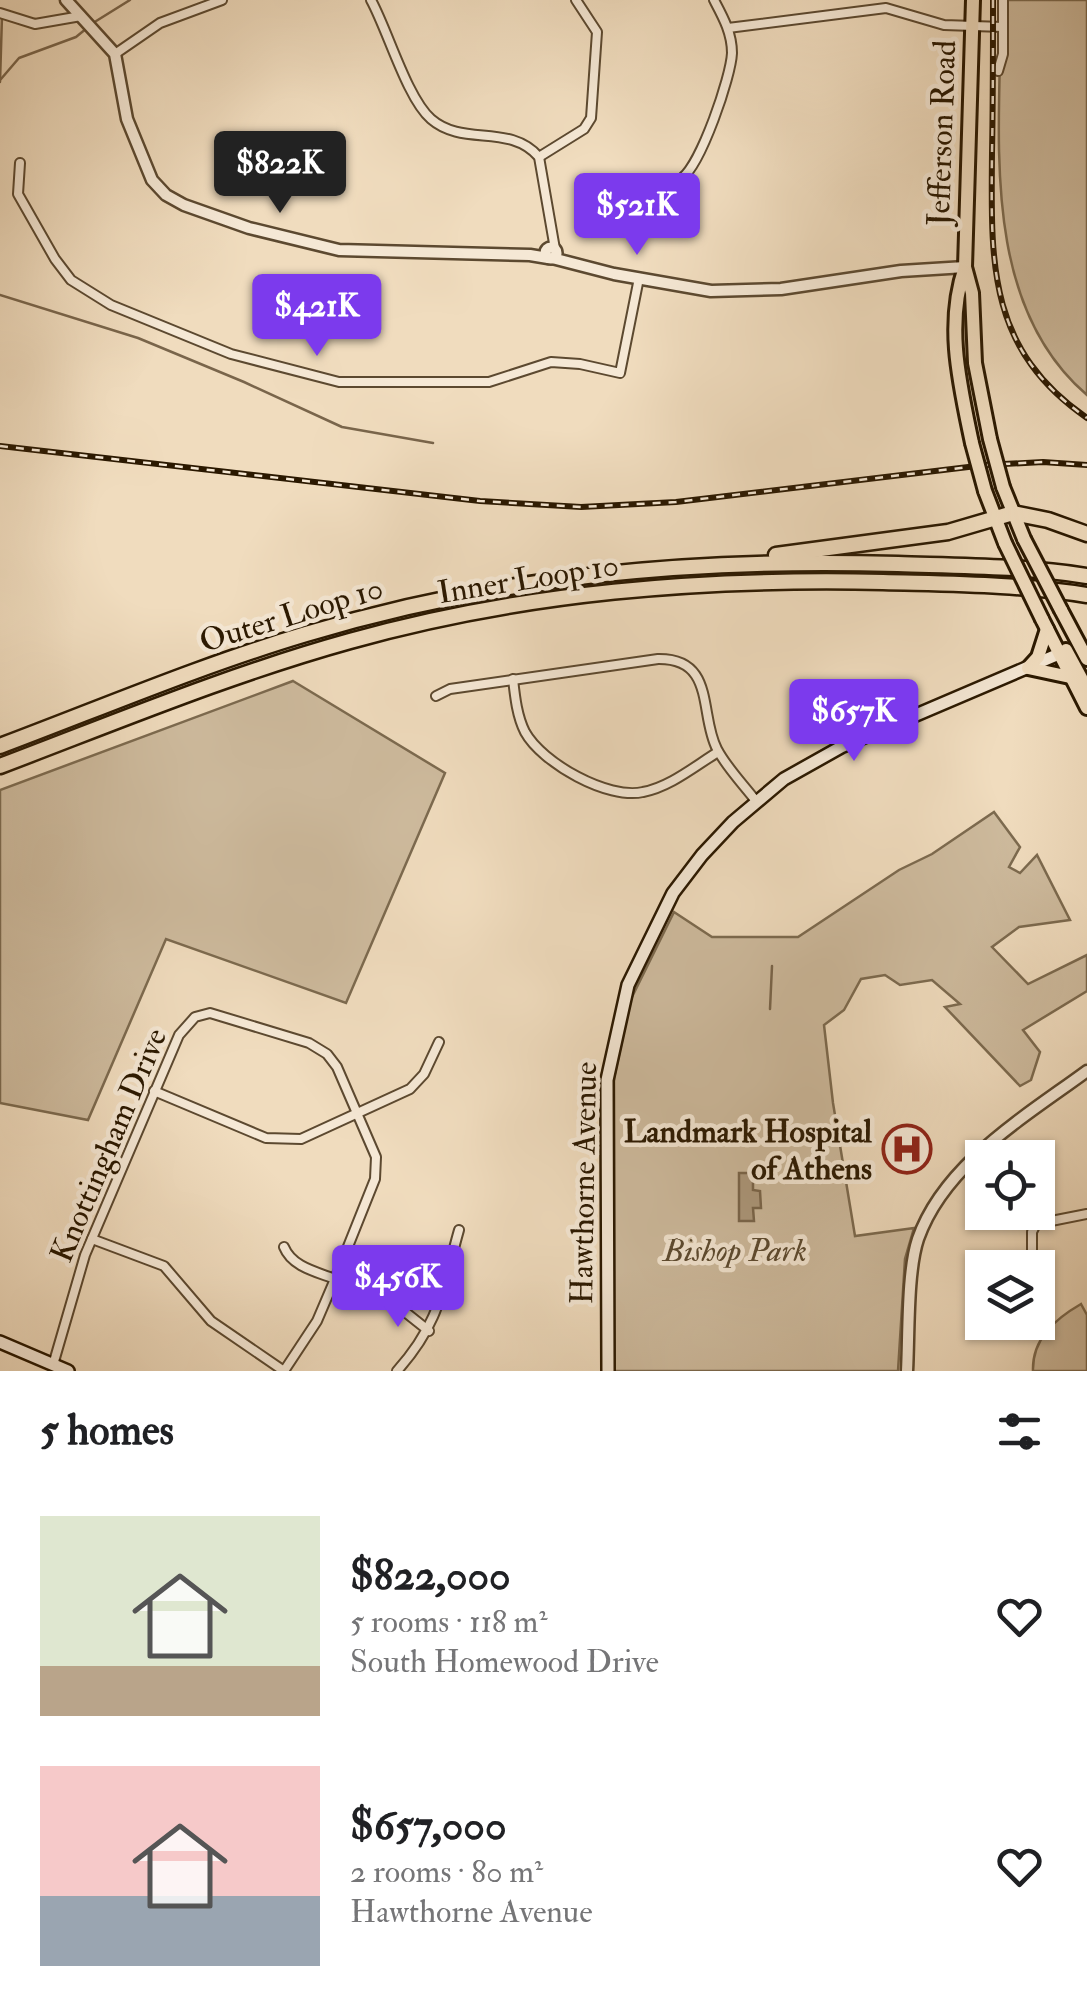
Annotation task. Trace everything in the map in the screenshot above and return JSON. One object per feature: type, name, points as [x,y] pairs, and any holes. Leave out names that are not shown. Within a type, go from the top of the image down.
[{"type":"highway","name":"Jefferson Road","points":[[973,0],[964,268],[956,299],[956,363],[972,443],[994,516],[1044,624],[1068,649]]},
{"type":"highway","name":"Jefferson Road","points":[[964,268],[972,293],[976,363],[1003,487],[1024,539],[1068,621],[1068,649]]},
{"type":"highway","points":[[710,563],[948,532],[1012,512],[1087,534]]},
{"type":"highway","name":"Outer Loop 10","points":[[0,746],[223,662],[338,625],[450,597],[535,582],[710,563],[982,566],[1087,576]]},
{"type":"highway","name":"Inner Loop 10","points":[[0,766],[299,656],[390,630],[524,602],[628,589],[747,581],[1009,586],[1087,594]]},
{"type":"highway","points":[[1028,668],[1038,658],[1044,624]]},
{"type":"highway","points":[[1068,649],[1087,659]]},
{"type":"highway","points":[[1068,649],[1070,677],[1087,708]]},
{"type":"highway","points":[[1068,649],[1087,689]]},
{"type":"highway","points":[[1028,668],[1070,677]]},
{"type":"main road","name":"Hawthorne Avenue","points":[[608,1371],[605,1111],[610,1061],[624,1002],[642,951],[673,892],[702,854],[784,779],[841,747],[1068,649]]},
{"type":"main road","points":[[0,1342],[68,1371]]},
{"type":"street","points":[[66,0],[115,54],[127,120],[152,180],[166,195],[184,205],[249,228],[339,250],[551,252],[576,264],[711,291],[964,268]]},
{"type":"street","points":[[115,54],[160,23],[222,0]]},
{"type":"street","points":[[371,0],[428,116],[455,132],[512,138],[538,157],[544,172],[551,252]]},
{"type":"street","points":[[538,157],[584,129],[590,121],[597,32],[576,0]]},
{"type":"street","points":[[682,178],[695,163],[732,55],[728,28],[714,0]]},
{"type":"street","points":[[998,71],[1003,54],[1003,0]]},
{"type":"street","points":[[728,28],[890,8],[936,24],[1004,27]]},
{"type":"street","points":[[0,13],[42,24],[81,16]]},
{"type":"street","points":[[20,163],[18,194],[71,280],[112,305],[158,321],[192,340],[311,377],[349,382],[489,382],[551,362],[620,374],[639,278]]},
{"type":"street","points":[[436,696],[450,689],[513,679],[658,659],[675,661],[689,668],[700,681],[718,752],[756,801]]},
{"type":"street","points":[[513,679],[520,718],[533,744],[549,758],[607,790],[648,792],[718,752]]},
{"type":"street","name":"Knottingham Drive","points":[[53,1365],[92,1239],[154,1091],[182,1030],[199,1014],[210,1012],[321,1050],[337,1067],[374,1150],[377,1170],[335,1280],[317,1321],[284,1371]]},
{"type":"street","points":[[154,1091],[280,1141],[313,1135],[415,1085],[439,1042]]},
{"type":"street","points":[[907,1371],[916,1243],[927,1219],[966,1166],[1087,1071]]},
{"type":"street","points":[[1032,1250],[1036,1224],[1087,1214]]},
{"type":"street","points":[[397,1371],[429,1330],[459,1230]]},
{"type":"street","points":[[92,1239],[164,1266],[211,1321],[284,1371]]},
{"type":"street","points":[[284,1247],[296,1262],[335,1280]]},
{"type":"street","points":[[390,1300],[429,1330]]},
{"type":"green space","points":[[1001,0],[1087,0],[1087,395],[1052,356],[1027,312],[1011,263],[999,157]]},
{"type":"green space","points":[[293,681],[445,773],[346,1003],[166,939],[88,1120],[0,1103],[0,790]]},
{"type":"green space","name":"Bishop Park","points":[[994,812],[1020,847],[1009,867],[1020,873],[1037,855],[1070,920],[1019,927],[992,947],[1028,984],[1087,955],[1087,991],[1023,1030],[1040,1052],[1031,1080],[1020,1086],[945,1007],[960,1004],[932,980],[900,985],[885,975],[861,979],[844,1010],[824,1025],[855,1236],[914,1228],[905,1259],[898,1371],[614,1371],[614,1078],[631,999],[674,912],[712,937],[798,937]]},
{"type":"green space","points":[[1081,1304],[1087,1315],[1087,1371],[1033,1371],[1036,1349],[1041,1340],[1055,1340],[1055,1323]]},
{"type":"shaded area","points":[[739,1173],[753,1173],[753,1190],[760,1191],[761,1208],[753,1208],[754,1221],[739,1221]]},
{"type":"waterway","points":[[93,23],[130,0]]},
{"type":"waterway","points":[[0,82],[2,16]]},
{"type":"waterway","points":[[1,79],[19,58],[76,37],[87,28]]},
{"type":"waterway","points":[[0,295],[138,338],[342,427],[433,443]]},
{"type":"waterway","points":[[770,1009],[772,966]]},
{"type":"railway","points":[[993,0],[992,231],[1002,300],[1013,333],[1030,363],[1054,391],[1087,418]]},
{"type":"railway","points":[[0,446],[480,501],[581,507],[676,502],[985,465],[1087,465]]},
{"type":"place","name":"Landmark Hospital of Athens","points":[[907,1149]]}]
